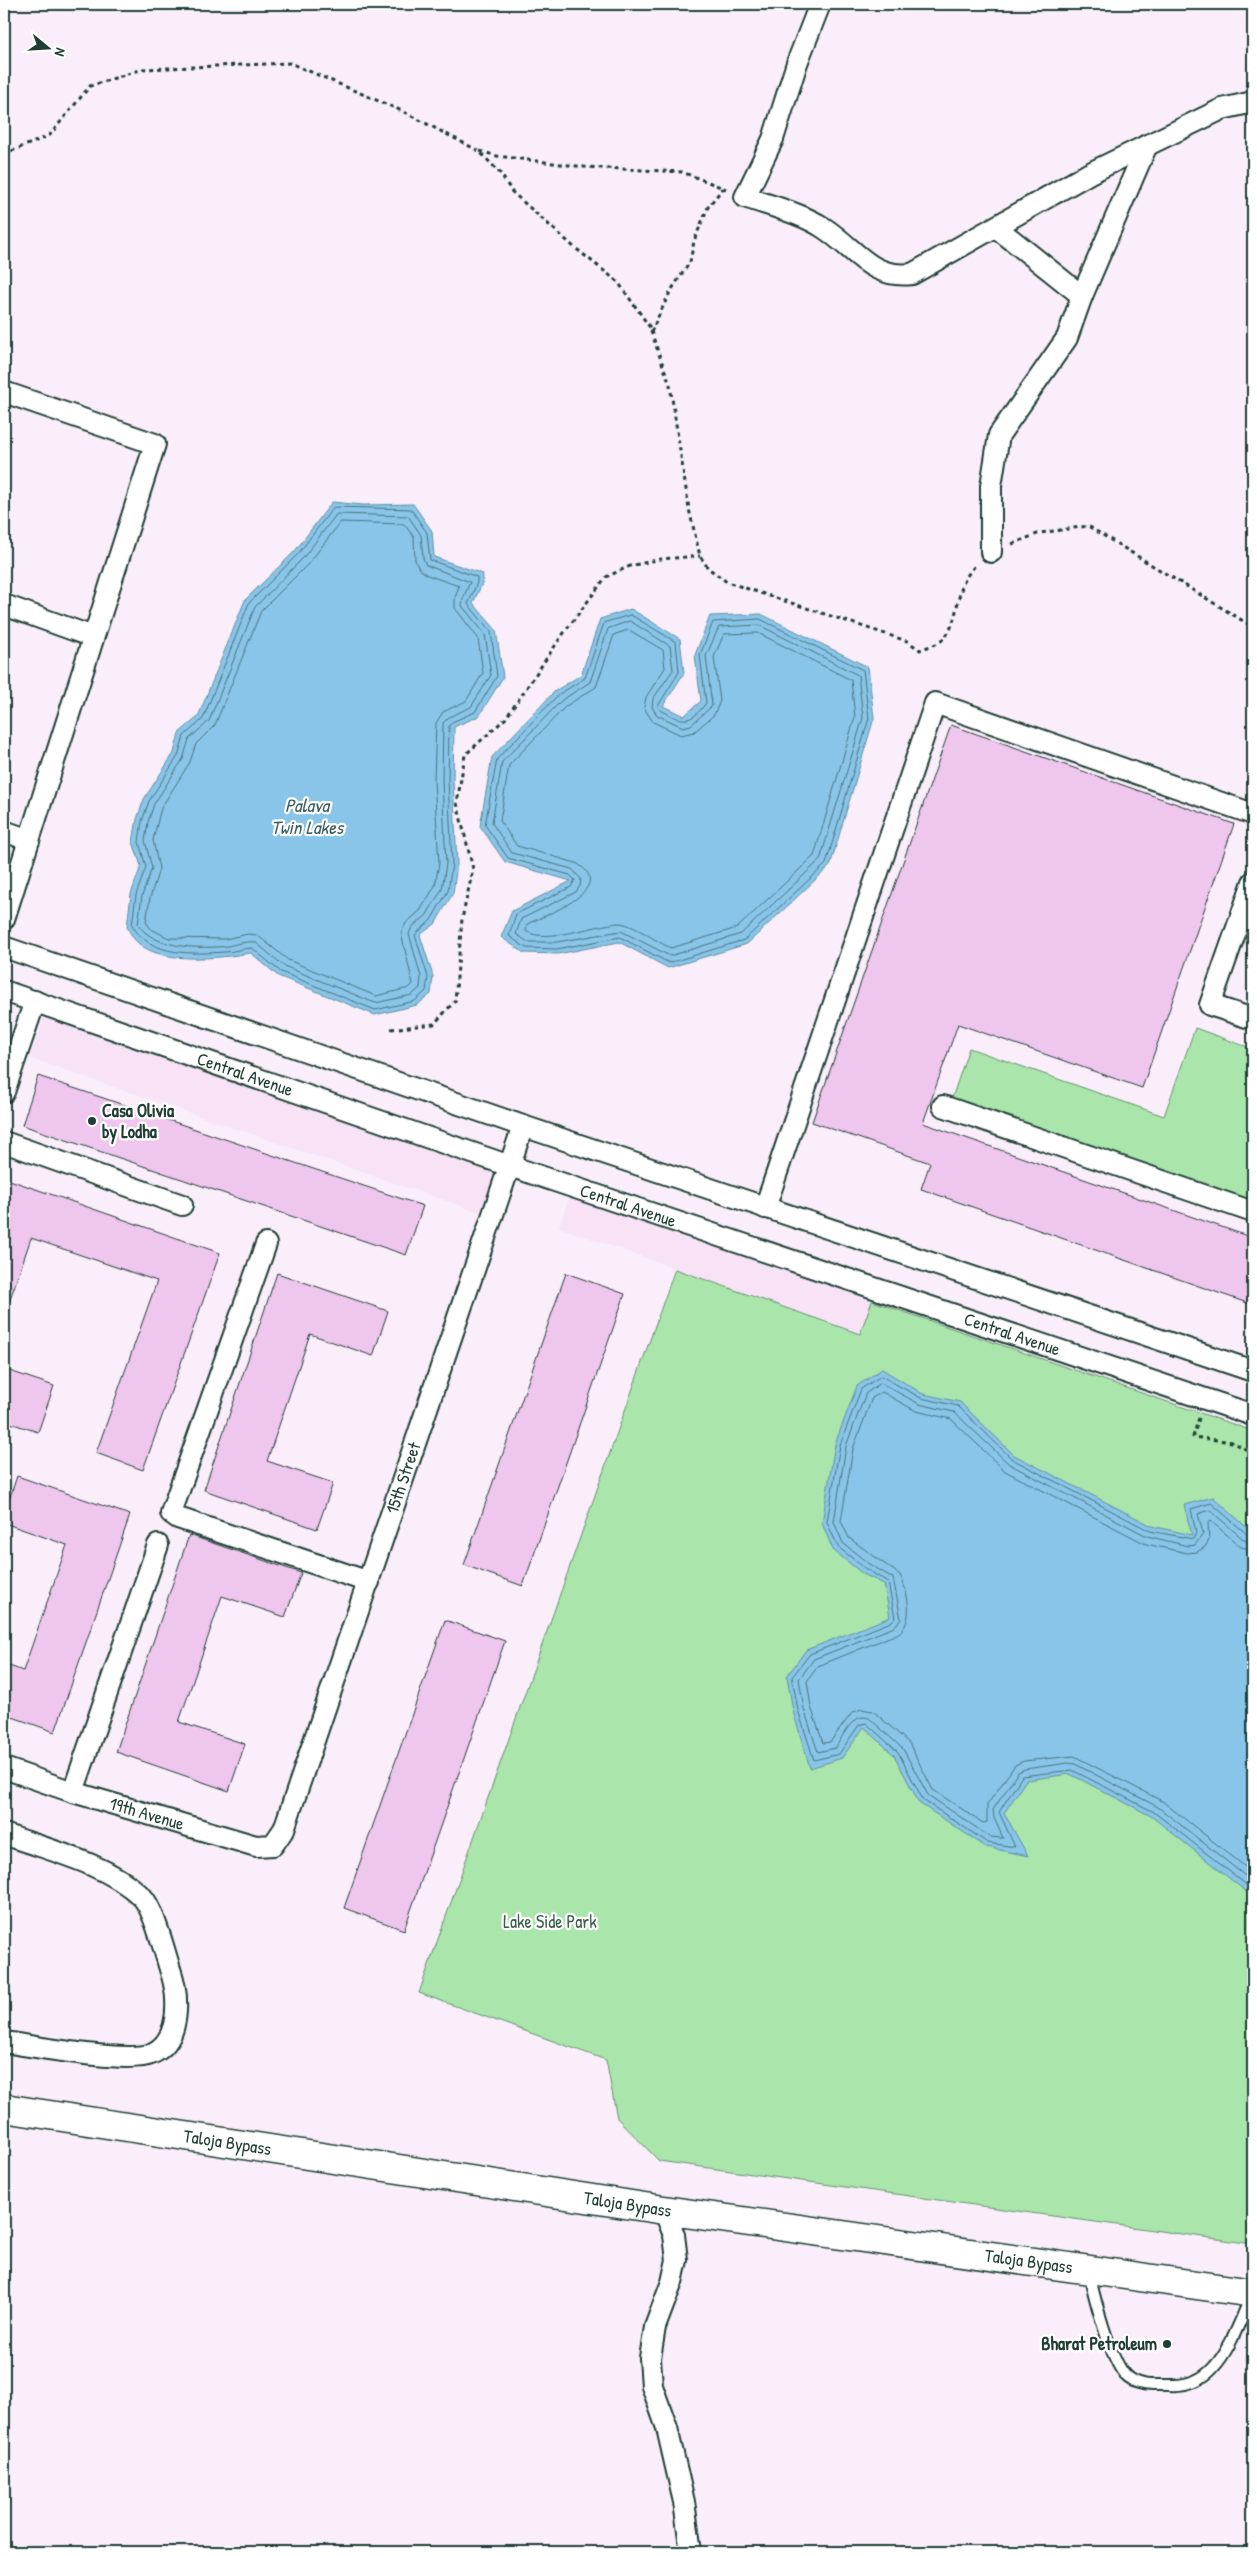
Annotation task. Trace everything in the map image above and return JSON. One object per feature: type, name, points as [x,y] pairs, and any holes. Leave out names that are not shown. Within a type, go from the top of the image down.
[{"type":"main road","name":"Taloja Bypass","points":[[4,2108],[664,2210],[1253,2293]]},
{"type":"street","points":[[820,4],[797,63],[773,139],[745,197],[823,227],[880,272],[895,276],[912,274],[997,228],[1090,172],[1222,109],[1253,102]]},
{"type":"street","points":[[991,552],[991,486],[999,435],[1068,338],[1082,296],[1147,145]]},
{"type":"street","points":[[997,228],[1082,296]]},
{"type":"street","points":[[4,392],[154,444],[4,918]]},
{"type":"street","points":[[4,606],[94,637]]},
{"type":"street","points":[[765,1208],[936,703],[1253,814]]},
{"type":"street","points":[[4,831],[29,840]]},
{"type":"street","points":[[1253,882],[1210,1004],[1253,1019]]},
{"type":"street","points":[[4,947],[523,1126],[1253,1371]]},
{"type":"street","name":"Central Avenue","points":[[4,990],[510,1166],[1253,1415]]},
{"type":"street","points":[[4,1092],[35,1001]]},
{"type":"street","points":[[943,1106],[1253,1212]]},
{"type":"street","name":"15th Street","points":[[284,1829],[523,1126]]},
{"type":"street","points":[[4,1142],[182,1204]]},
{"type":"street","points":[[266,1244],[170,1513],[178,1518],[369,1582]]},
{"type":"street","points":[[73,1792],[158,1546]]},
{"type":"street","name":"19th Avenue","points":[[4,1768],[73,1792],[256,1846],[273,1845],[284,1829]]},
{"type":"street","points":[[4,1834],[115,1875],[143,1897],[156,1925],[173,1976],[178,2004],[175,2023],[164,2044],[151,2054],[111,2057],[4,2042]]},
{"type":"street","points":[[664,2210],[674,2235],[677,2260],[672,2282],[655,2327],[650,2358],[652,2386],[667,2428],[684,2502],[691,2552]]},
{"type":"lane","points":[[1088,2271],[1094,2300],[1116,2357],[1126,2376],[1141,2384],[1183,2385],[1201,2379],[1214,2368],[1219,2360],[1233,2336],[1253,2293]]},
{"type":"path","points":[[4,154],[49,136],[90,86],[143,70],[290,63],[402,111],[480,151],[497,156],[584,167],[682,172],[745,197]]},
{"type":"path","points":[[480,151],[501,174],[512,192],[574,247],[618,282],[651,333],[670,385],[689,510],[700,556],[708,568],[727,582],[907,642],[920,650],[941,642],[952,627],[960,588],[969,572],[991,552],[1040,533],[1088,526],[1253,627]]},
{"type":"path","points":[[651,333],[670,292],[690,262],[694,240],[708,207],[723,188]]},
{"type":"path","points":[[391,1029],[434,1024],[455,1001],[462,919],[473,869],[457,803],[465,755],[506,718],[561,637],[606,577],[630,566],[661,559],[700,556]]},
{"type":"path","points":[[1205,1398],[1193,1437],[1232,1442],[1253,1453]]},
{"type":"shaded area","points":[[46,1013],[498,1168],[482,1213],[30,1058]]},
{"type":"shaded area","points":[[571,1193],[872,1301],[861,1334],[559,1227]]},
{"type":"green space","points":[[1195,1028],[1253,1049],[1253,1206],[951,1101],[969,1048],[1164,1116]]},
{"type":"green space","name":"Lake Side Park","points":[[675,1269],[860,1334],[872,1301],[1253,1431],[1253,2244],[659,2161],[617,2118],[606,2060],[419,1993]]},
{"type":"water","name":"Palava Twin Lakes","points":[[332,502],[363,505],[413,504],[432,531],[434,557],[483,574],[482,584],[473,603],[496,630],[503,677],[479,716],[454,727],[453,780],[457,864],[453,893],[435,924],[420,935],[433,976],[431,994],[417,1005],[375,1015],[278,976],[251,953],[208,958],[162,955],[138,943],[127,927],[131,894],[141,866],[133,842],[137,819],[144,799],[174,753],[179,733],[198,717],[245,600],[295,551]]},
{"type":"water","points":[[631,609],[680,639],[684,673],[663,706],[684,716],[701,701],[695,655],[710,616],[761,614],[868,667],[874,718],[830,866],[747,944],[668,968],[619,942],[558,954],[524,953],[501,937],[512,911],[571,881],[505,862],[480,826],[492,757],[555,691],[581,675],[600,619]]},
{"type":"water","points":[[882,1369],[923,1394],[960,1402],[1014,1455],[1152,1526],[1192,1535],[1184,1505],[1213,1497],[1253,1533],[1253,1897],[1151,1816],[1070,1774],[1026,1780],[1004,1813],[1028,1856],[986,1847],[919,1803],[894,1755],[864,1727],[842,1758],[810,1768],[793,1711],[787,1676],[806,1650],[890,1617],[884,1584],[863,1574],[833,1550],[822,1523],[835,1444],[857,1386]]},
{"type":"building","points":[[951,725],[1234,824],[1142,1088],[958,1024],[923,1123],[1253,1238],[1253,1305],[921,1189],[930,1163],[812,1122]]},
{"type":"building","points":[[38,1076],[423,1206],[406,1255],[22,1125]]},
{"type":"building","points":[[4,1178],[220,1253],[143,1470],[96,1453],[157,1281],[31,1238],[7,1308],[4,1307]]},
{"type":"building","points":[[277,1273],[388,1311],[373,1356],[310,1334],[267,1461],[333,1483],[317,1529],[204,1490]]},
{"type":"building","points":[[566,1273],[625,1294],[523,1586],[464,1565]]},
{"type":"building","points":[[4,1369],[54,1386],[38,1432],[4,1421]]},
{"type":"building","points":[[17,1476],[130,1515],[55,1732],[4,1714],[4,1664],[23,1671],[67,1545],[4,1523],[4,1515]]},
{"type":"building","points":[[189,1535],[301,1573],[285,1617],[222,1596],[179,1722],[245,1744],[229,1791],[116,1752]]},
{"type":"building","points":[[445,1620],[505,1641],[404,1930],[344,1908]]},
{"type":"place","name":"Casa Olivia by Lodha","points":[[92,1121]]},
{"type":"place","name":"Bharat Petroleum","points":[[1167,2344]]}]
